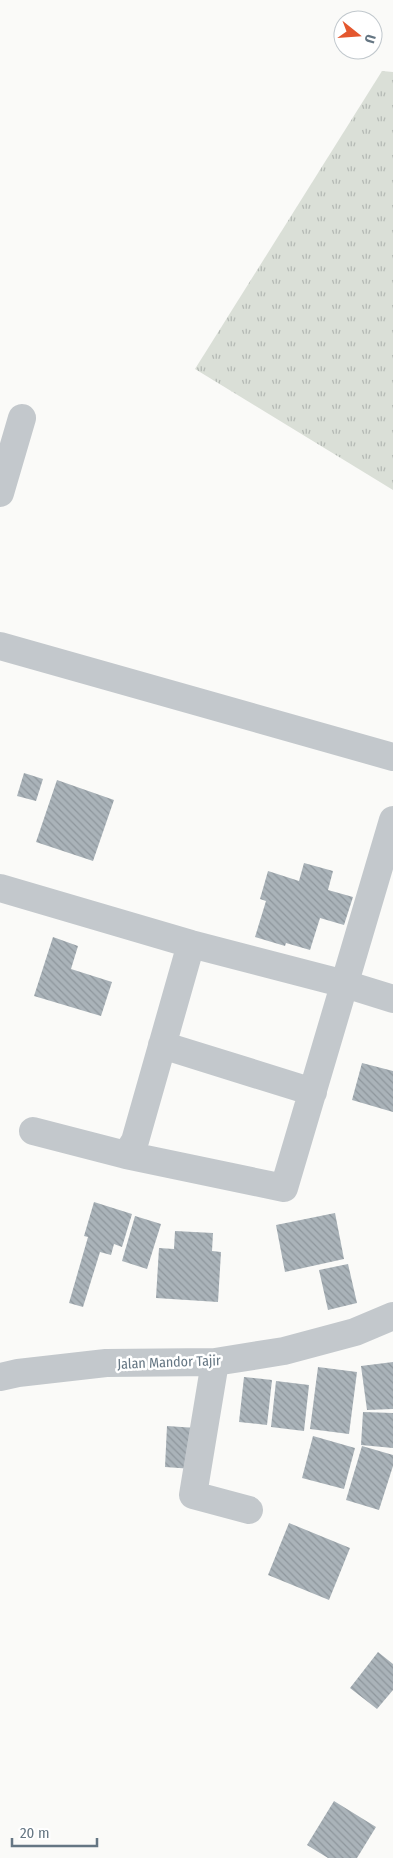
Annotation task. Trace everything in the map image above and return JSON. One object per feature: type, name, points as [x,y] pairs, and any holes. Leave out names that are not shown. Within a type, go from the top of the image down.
[{"type":"street","points":[[0,493],[22,418]]},
{"type":"street","points":[[0,646],[393,757]]},
{"type":"street","points":[[34,1131],[126,1155],[284,1188],[393,820]]},
{"type":"street","points":[[0,888],[191,944],[393,998]]},
{"type":"street","points":[[126,1155],[135,1141],[191,944]]},
{"type":"street","points":[[162,1045],[313,1092]]},
{"type":"street","name":"Jalan Mandor Tajir","points":[[0,1376],[106,1363],[215,1362],[284,1351],[355,1332],[393,1316]]},
{"type":"street","points":[[215,1362],[194,1495],[249,1510]]},
{"type":"green space","points":[[382,71],[393,72],[393,490],[195,369]]},
{"type":"building","points":[[24,773],[43,779],[36,801],[17,796]]},
{"type":"building","points":[[57,780],[114,800],[93,861],[36,842]]},
{"type":"building","points":[[304,863],[333,871],[328,890],[353,897],[344,925],[320,918],[310,950],[286,943],[285,946],[255,937],[266,901],[260,899],[268,871],[299,881]]},
{"type":"building","points":[[53,937],[78,946],[71,969],[112,982],[101,1016],[34,996]]},
{"type":"building","points":[[362,1063],[393,1071],[393,1112],[352,1100]]},
{"type":"building","points":[[94,1202],[132,1214],[122,1247],[114,1244],[111,1255],[100,1252],[83,1307],[69,1303],[88,1237],[84,1236]]},
{"type":"building","points":[[335,1213],[344,1259],[285,1272],[276,1225]]},
{"type":"building","points":[[135,1216],[161,1224],[147,1269],[122,1261]]},
{"type":"building","points":[[175,1231],[213,1233],[212,1251],[221,1252],[218,1302],[156,1298],[159,1248],[174,1249]]},
{"type":"building","points":[[348,1264],[357,1303],[328,1310],[319,1270]]},
{"type":"building","points":[[393,1362],[393,1409],[367,1410],[361,1366]]},
{"type":"building","points":[[318,1367],[357,1372],[349,1434],[310,1429]]},
{"type":"building","points":[[244,1377],[272,1380],[267,1425],[239,1422]]},
{"type":"building","points":[[276,1381],[309,1385],[304,1431],[271,1427]]},
{"type":"building","points":[[363,1412],[393,1413],[393,1448],[361,1445]]},
{"type":"building","points":[[167,1426],[196,1428],[193,1469],[165,1467]]},
{"type":"building","points":[[313,1436],[355,1448],[344,1489],[302,1478]]},
{"type":"building","points":[[362,1446],[393,1455],[393,1466],[379,1510],[346,1500]]},
{"type":"building","points":[[289,1523],[350,1548],[329,1600],[268,1575]]},
{"type":"building","points":[[378,1652],[393,1664],[393,1690],[377,1709],[350,1688]]},
{"type":"building","points":[[334,1801],[376,1827],[357,1858],[328,1858],[307,1845]]}]
